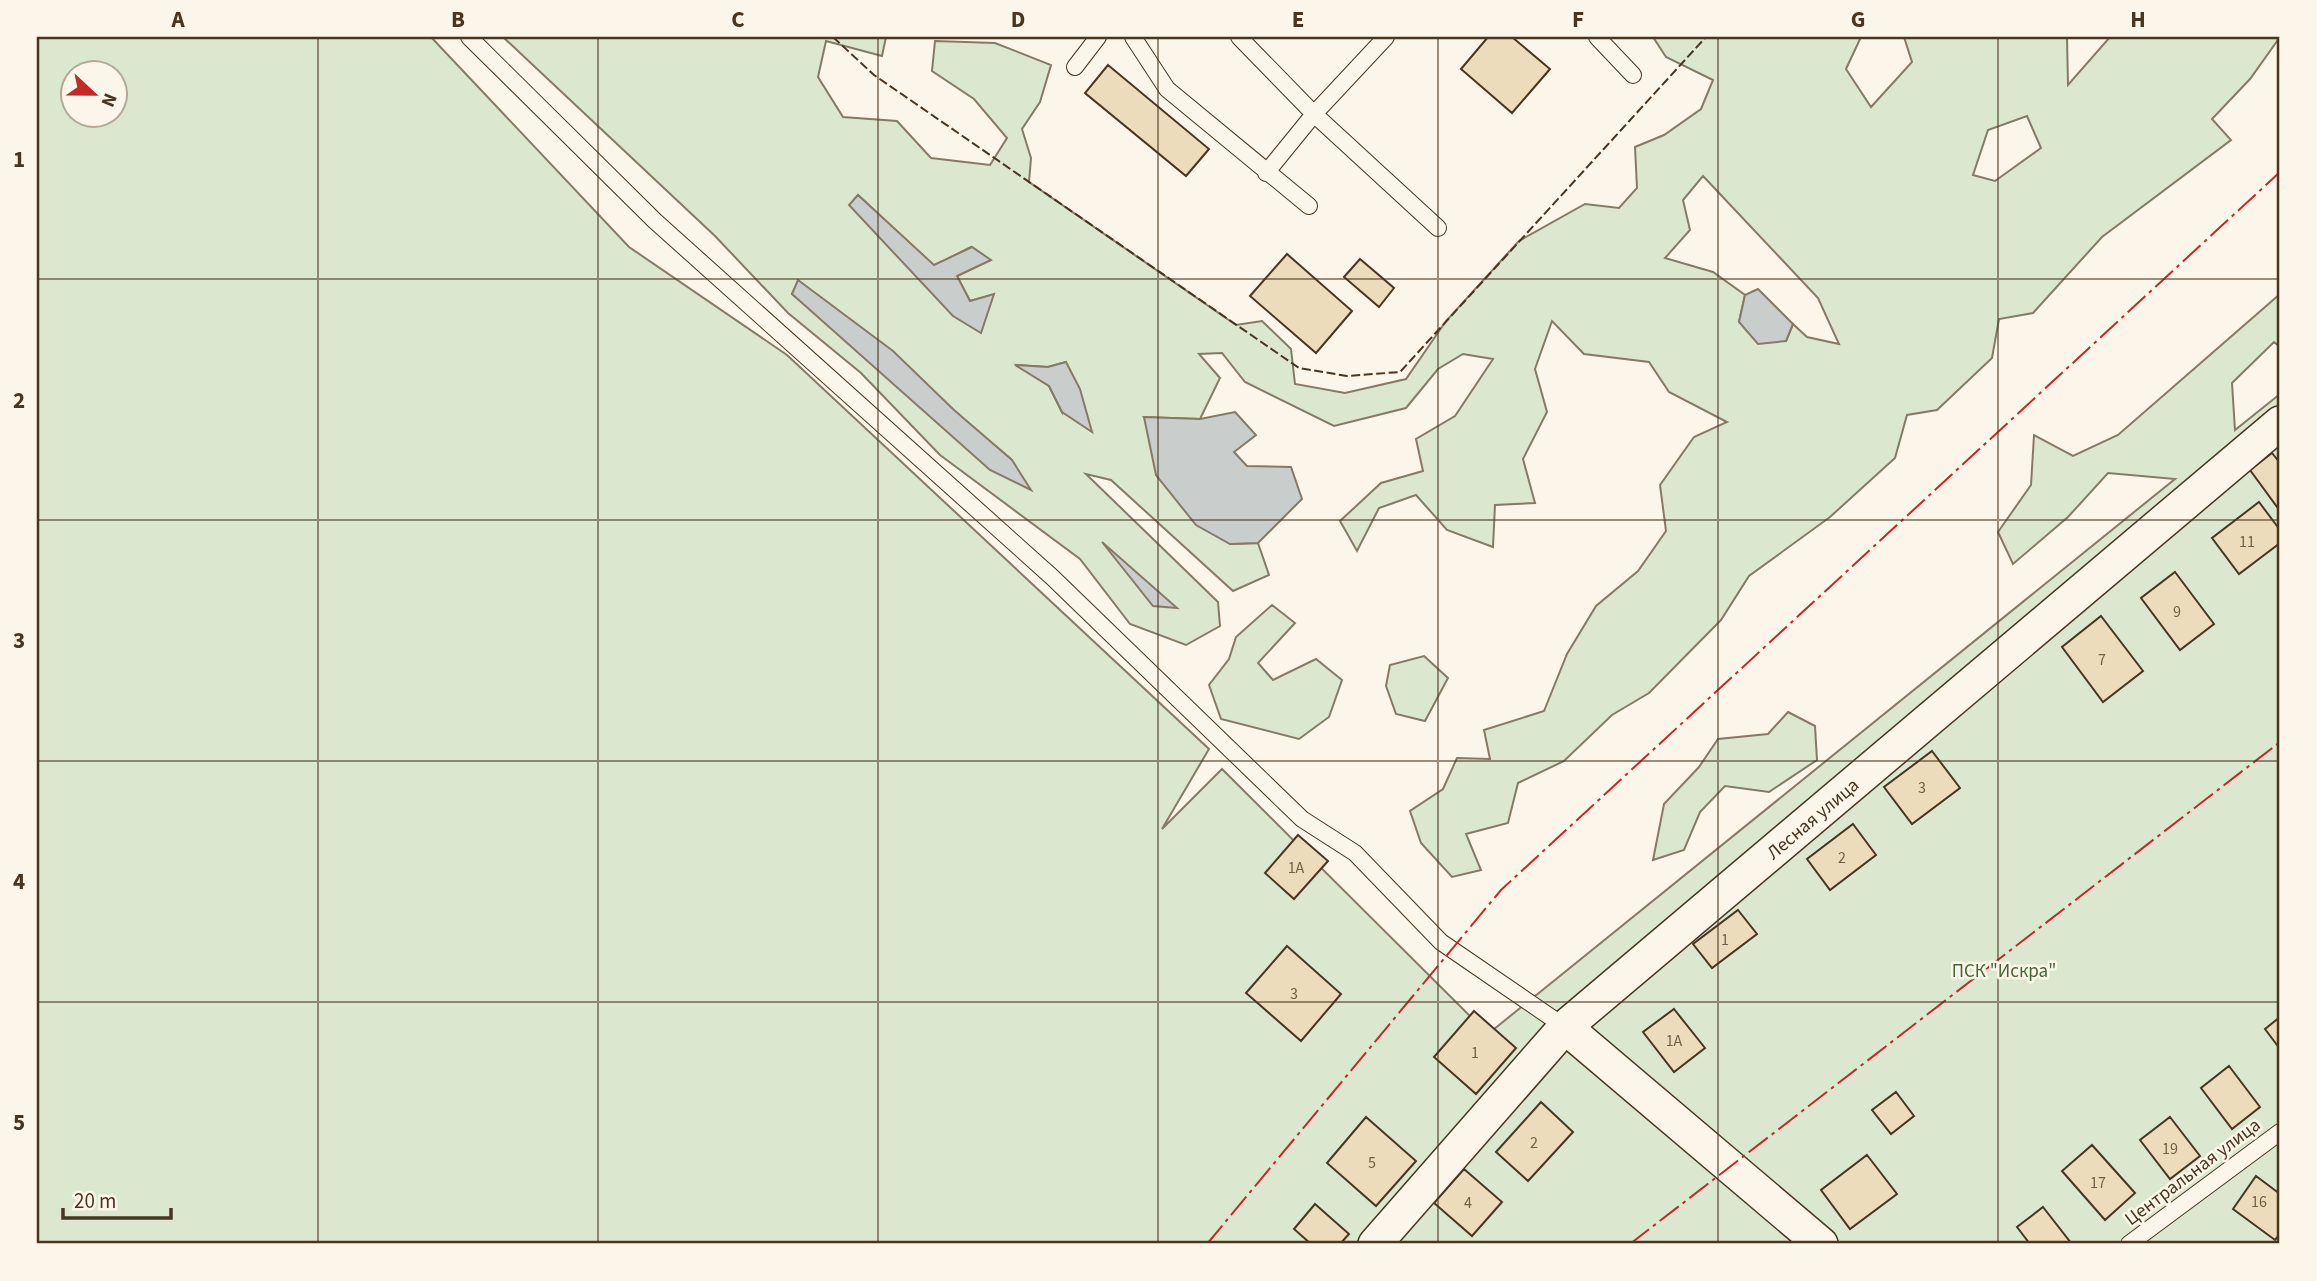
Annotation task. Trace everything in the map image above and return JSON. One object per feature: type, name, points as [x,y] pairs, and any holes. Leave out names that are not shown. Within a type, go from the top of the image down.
[{"type":"street","name":"Лесная улица","points":[[1375,1244],[1565,1027],[2280,423]]},
{"type":"street","points":[[1565,1027],[1821,1244]]},
{"type":"lane","points":[[469,37],[655,221],[1052,578],[1302,819],[1355,853],[1441,942],[1565,1027]]},
{"type":"lane","points":[[1075,67],[1098,37]]},
{"type":"lane","points":[[1133,37],[1167,89],[1309,206]]},
{"type":"lane","points":[[1239,37],[1314,114],[1438,229]]},
{"type":"lane","points":[[1266,173],[1314,114],[1386,37]]},
{"type":"lane","points":[[1597,37],[1633,75]]},
{"type":"lane","name":"Центральная улица","points":[[2129,1244],[2280,1132]]},
{"type":"green space","name":"ПСК \"Искра\"","points":[[37,37],[431,37],[629,247],[787,355],[1209,749],[1162,829],[1222,769],[1488,1034],[2175,479],[2108,473],[2068,517],[2013,564],[1998,532],[2031,485],[2034,435],[2073,456],[2118,435],[2280,294],[2280,347],[2274,342],[2232,383],[2235,430],[2280,394],[2280,1244],[37,1244]]},
{"type":"green space","points":[[503,37],[886,37],[882,56],[826,41],[818,77],[843,117],[897,121],[931,158],[990,165],[1007,138],[974,99],[932,71],[935,41],[995,43],[1051,65],[1040,102],[1022,129],[1031,158],[1029,182],[1236,325],[1262,321],[1291,349],[1295,384],[1345,393],[1406,379],[1446,321],[1519,241],[1585,204],[1619,208],[1637,188],[1635,147],[1664,135],[1701,109],[1713,80],[1666,57],[1653,37],[1861,37],[1846,69],[1871,107],[1912,62],[1904,37],[2067,37],[2068,85],[2110,37],[2280,37],[2250,79],[2212,119],[2231,140],[2102,237],[2033,313],[1999,319],[1992,358],[1937,410],[1907,415],[1895,458],[1830,517],[1749,576],[1721,620],[1649,693],[1612,715],[1564,761],[1518,783],[1508,823],[1466,834],[1481,870],[1452,877],[1421,843],[1410,811],[1443,789],[1457,758],[1490,759],[1484,730],[1544,711],[1567,654],[1596,606],[1638,571],[1666,531],[1660,485],[1694,437],[1727,422],[1669,392],[1649,362],[1584,354],[1552,321],[1535,369],[1547,412],[1523,459],[1535,503],[1495,505],[1493,547],[1447,530],[1416,495],[1379,508],[1357,551],[1340,521],[1381,483],[1423,471],[1416,439],[1455,416],[1493,359],[1463,354],[1438,369],[1406,408],[1334,426],[1245,382],[1222,353],[1199,354],[1220,378],[1200,419],[1144,417],[1230,544],[1258,543],[1269,575],[1233,591],[1111,480],[1086,474],[1218,602],[1220,626],[1186,645],[1130,624],[1080,559],[940,455],[861,373],[788,313],[715,236]],"holes":[[[2027,116],[2041,148],[1995,181],[1973,175],[1988,130]],[[1703,176],[1818,298],[1839,344],[1807,337],[1793,324],[1786,341],[1739,322],[1745,295],[1713,272],[1665,258],[1690,230],[1683,200]],[[858,195],[934,266],[971,247],[990,260],[957,276],[970,301],[993,295],[953,315],[850,205]],[[798,281],[1012,460],[876,366],[792,294]],[[1066,362],[1062,412],[1049,386],[1017,365],[1048,367]]]},
{"type":"green space","points":[[1272,605],[1295,623],[1258,663],[1273,680],[1316,659],[1342,680],[1329,717],[1299,739],[1221,719],[1209,685],[1229,659],[1236,637]]},
{"type":"green space","points":[[1424,656],[1448,678],[1425,721],[1396,714],[1386,686],[1390,665]]},
{"type":"green space","points":[[1788,712],[1815,726],[1817,760],[1769,792],[1725,786],[1700,812],[1684,850],[1653,860],[1664,804],[1699,767],[1718,739],[1768,734]]},
{"type":"shaded area","points":[[858,195],[934,265],[972,247],[991,260],[957,276],[970,301],[994,294],[981,333],[953,316],[849,205]]},
{"type":"shaded area","points":[[798,280],[893,351],[954,410],[1012,460],[1031,490],[990,470],[792,294]]},
{"type":"shaded area","points":[[1758,289],[1793,324],[1786,341],[1758,344],[1739,322],[1745,295]]},
{"type":"shaded area","points":[[1066,362],[1080,389],[1092,432],[1062,412],[1049,386],[1015,365],[1048,367]]},
{"type":"shaded area","points":[[1235,412],[1256,435],[1234,452],[1247,466],[1291,467],[1302,499],[1258,543],[1230,544],[1196,525],[1156,475],[1144,417],[1200,419]]},
{"type":"shaded area","points":[[1102,542],[1177,608],[1153,606]]},
{"type":"building","points":[[1488,37],[1512,37],[1550,69],[1512,113],[1461,69]]},
{"type":"building","points":[[1108,65],[1209,149],[1186,176],[1085,93]]},
{"type":"building","points":[[1287,254],[1352,311],[1316,353],[1250,296]]},
{"type":"building","points":[[1360,259],[1394,288],[1379,307],[1344,277]]},
{"type":"building","points":[[2272,453],[2280,463],[2280,511],[2250,470]]},
{"type":"building","points":[[2259,502],[2280,530],[2280,543],[2239,574],[2212,538]]},
{"type":"building","points":[[2175,572],[2214,624],[2180,650],[2141,598]]},
{"type":"building","points":[[2101,616],[2143,671],[2103,702],[2062,647]]},
{"type":"building","points":[[1932,751],[1960,788],[1912,824],[1884,787]]},
{"type":"building","points":[[1853,824],[1876,855],[1830,890],[1807,859]]},
{"type":"building","points":[[1298,835],[1328,861],[1294,899],[1265,873]]},
{"type":"building","points":[[1738,910],[1757,934],[1712,968],[1693,944]]},
{"type":"building","points":[[1287,946],[1341,994],[1301,1041],[1246,993]]},
{"type":"building","points":[[1674,1009],[1705,1048],[1674,1072],[1643,1032]]},
{"type":"building","points":[[1474,1011],[1516,1048],[1476,1094],[1434,1057]]},
{"type":"building","points":[[2280,1017],[2280,1049],[2265,1029]]},
{"type":"building","points":[[2229,1066],[2260,1107],[2232,1129],[2201,1088]]},
{"type":"building","points":[[1896,1092],[1914,1116],[1891,1134],[1872,1110]]},
{"type":"building","points":[[1541,1102],[1573,1132],[1528,1181],[1496,1152]]},
{"type":"building","points":[[1366,1117],[1416,1161],[1376,1206],[1327,1163]]},
{"type":"building","points":[[2170,1117],[2200,1156],[2170,1179],[2140,1140]]},
{"type":"building","points":[[2092,1145],[2135,1193],[2105,1220],[2062,1171]]},
{"type":"building","points":[[1867,1155],[1897,1194],[1850,1229],[1821,1190]]},
{"type":"building","points":[[1464,1169],[1502,1202],[1472,1236],[1434,1203]]},
{"type":"building","points":[[2256,1176],[2280,1194],[2280,1234],[2275,1240],[2233,1209]]},
{"type":"building","points":[[1315,1204],[1349,1234],[1340,1244],[1311,1244],[1294,1229]]},
{"type":"building","points":[[2043,1207],[2070,1244],[2030,1244],[2017,1227]]},
{"type":"fence","points":[[833,37],[874,75],[1299,368],[1347,376],[1400,372],[1706,37]]},
{"type":"power","points":[[1207,1244],[1501,890],[2280,172]]},
{"type":"power","points":[[1630,1244],[2280,742]]}]
